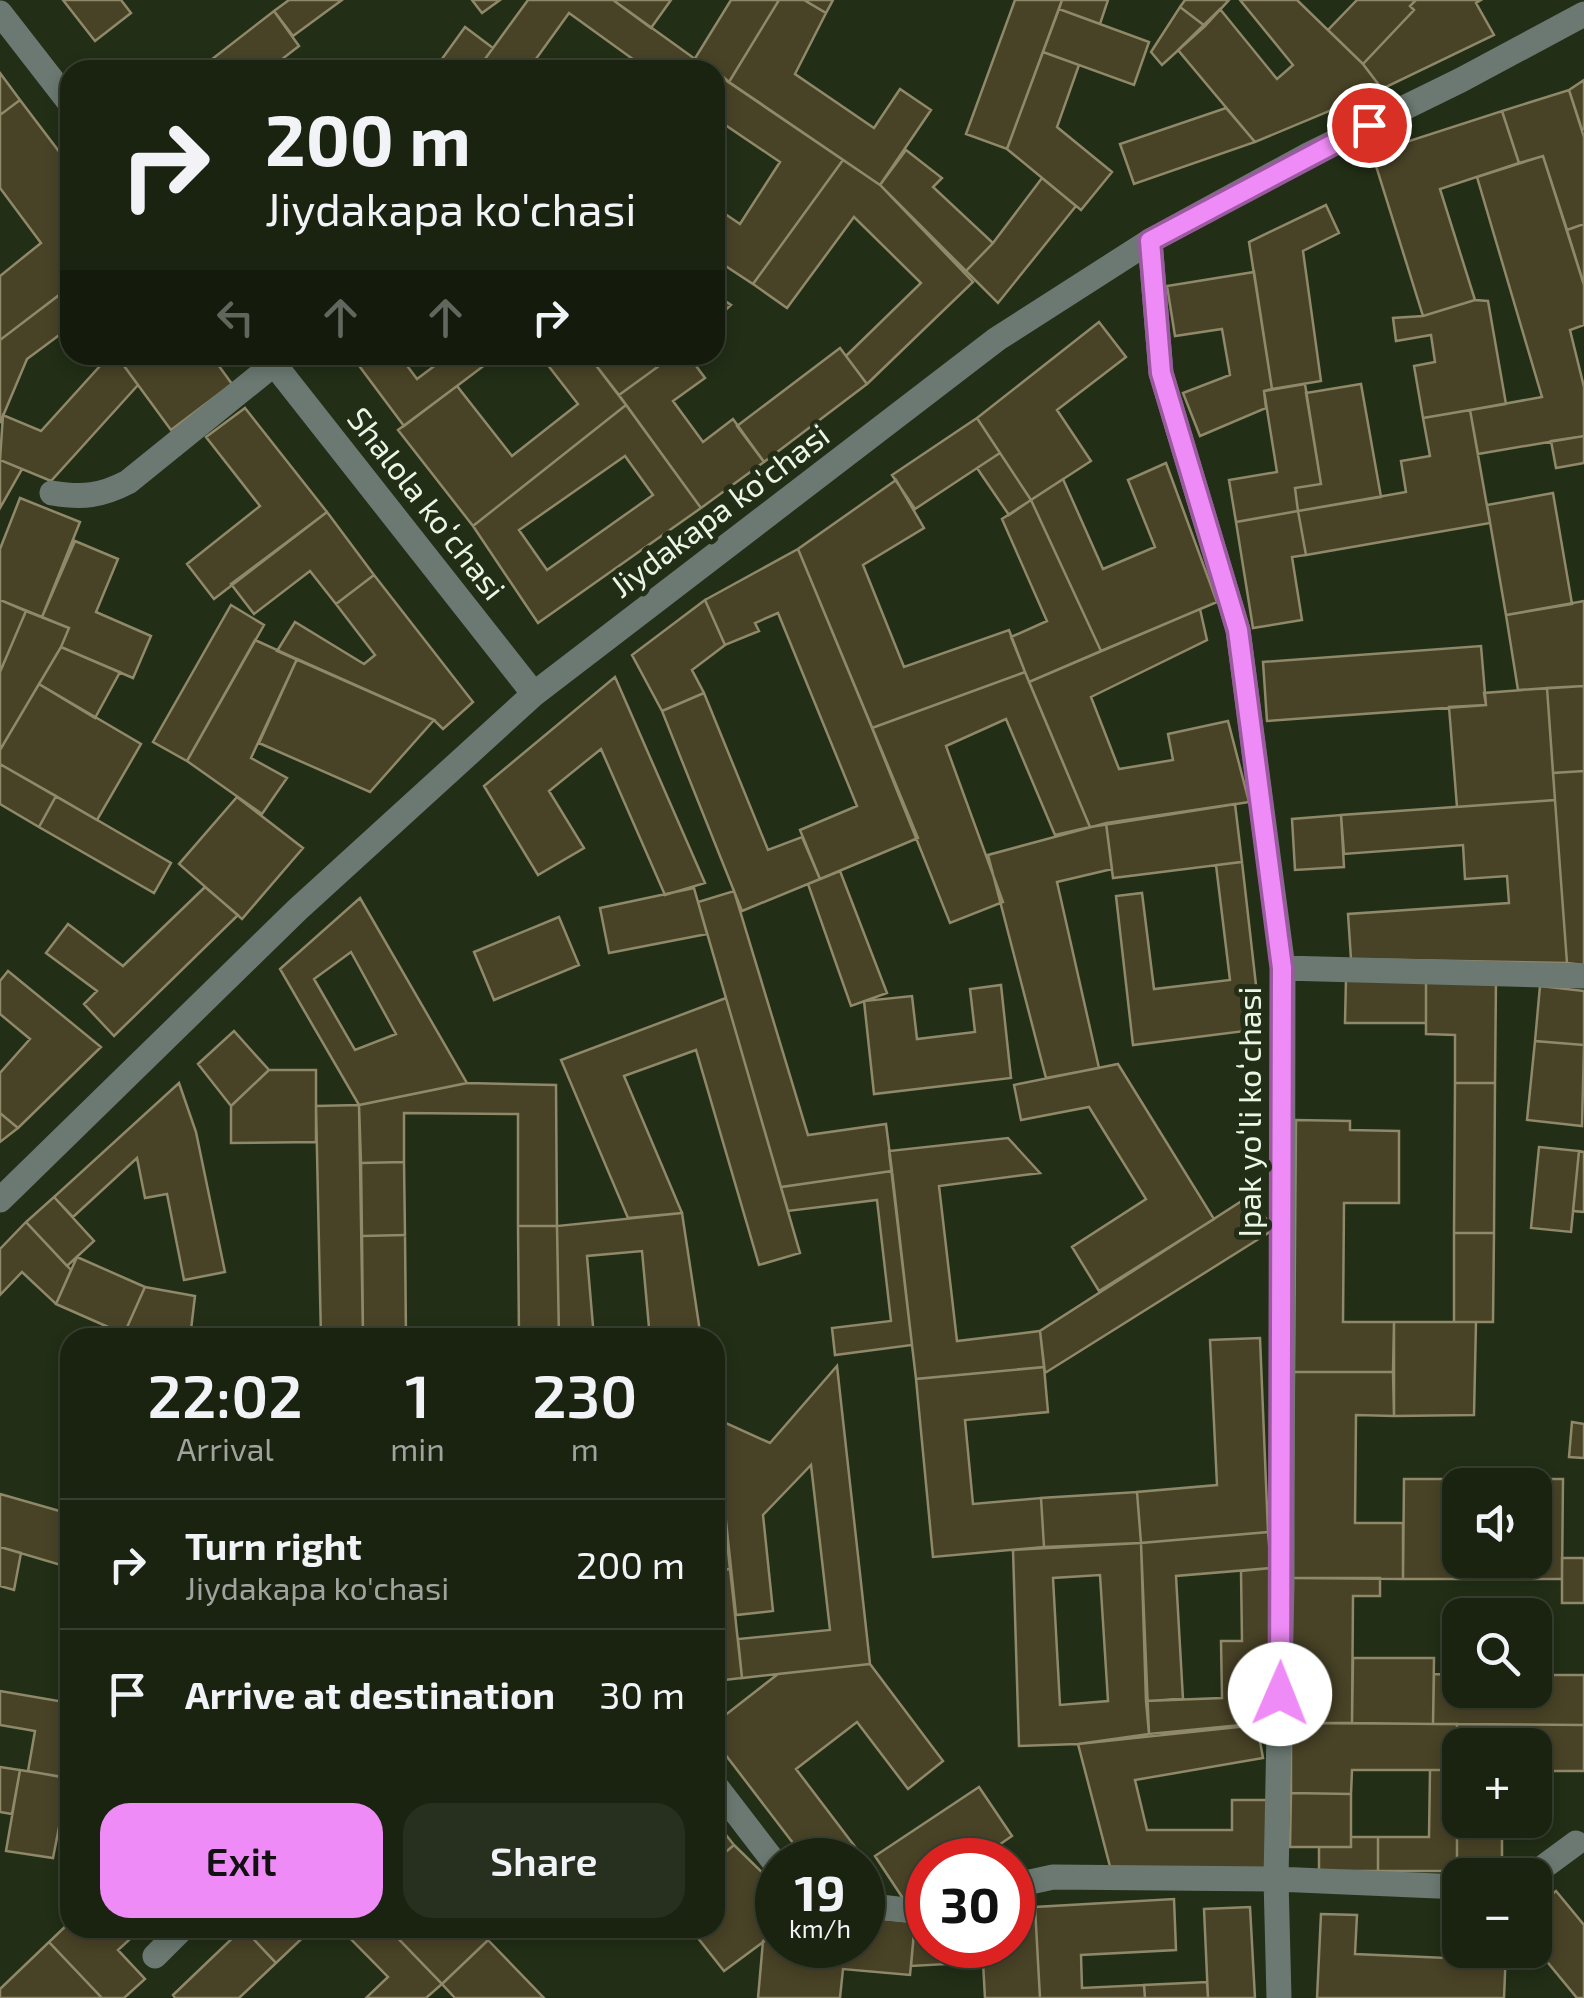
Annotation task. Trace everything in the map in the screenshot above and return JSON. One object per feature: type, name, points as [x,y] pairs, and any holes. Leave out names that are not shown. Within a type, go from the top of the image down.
[{"type":"street","points":[[0,13],[60,90]]},
{"type":"street","name":"Jiydakapa ko'chasi","points":[[0,1200],[298,910],[534,694],[997,339],[1150,241],[1584,14]]},
{"type":"street","name":"Ipak yoʻli koʻchasi","points":[[1150,241],[1161,373],[1238,630],[1282,968],[1282,1583],[1276,1879],[1279,1998]]},
{"type":"street","points":[[52,493],[84,498],[104,494],[128,482],[264,365]]},
{"type":"street","name":"Shalola koʻchasi","points":[[274,365],[534,694]]},
{"type":"street","points":[[1282,968],[1584,976]]},
{"type":"street","points":[[725,1799],[755,1838]]},
{"type":"street","points":[[1552,1861],[1576,1844]]},
{"type":"street","points":[[1035,1881],[1052,1878],[1276,1879],[1442,1886]]},
{"type":"street","points":[[155,1956],[173,1938]]},
{"type":"building","points":[[63,0],[121,0],[131,13],[95,41]]},
{"type":"building","points":[[289,0],[342,0],[293,36],[274,11]]},
{"type":"building","points":[[472,0],[500,0],[482,13]]},
{"type":"building","points":[[528,0],[613,0],[696,60],[634,60],[569,13],[535,60],[484,60]]},
{"type":"building","points":[[613,0],[671,0],[651,28]]},
{"type":"building","points":[[731,0],[779,0],[729,82],[725,79],[725,60],[694,60]]},
{"type":"building","points":[[779,0],[804,0],[826,13],[795,74],[874,128],[900,89],[931,110],[880,185],[729,82]]},
{"type":"building","points":[[804,0],[833,0],[826,13]]},
{"type":"building","points":[[1015,0],[1062,0],[1007,149],[966,134]]},
{"type":"building","points":[[1062,0],[1108,0],[1100,24],[1059,9]]},
{"type":"building","points":[[1185,0],[1229,0],[1205,26],[1180,7]]},
{"type":"building","points":[[1240,0],[1297,0],[1363,64],[1382,89],[1255,142],[1178,50],[1220,9],[1277,79],[1293,65]]},
{"type":"building","points":[[1357,0],[1416,0],[1410,6],[1414,10],[1363,64],[1328,30]]},
{"type":"building","points":[[1416,0],[1481,0],[1476,3],[1494,35],[1382,89],[1363,64],[1414,10],[1410,6]]},
{"type":"building","points":[[1180,7],[1205,26],[1162,65],[1151,52]]},
{"type":"building","points":[[1059,9],[1149,42],[1134,85],[1043,52]]},
{"type":"building","points":[[274,11],[299,46],[281,60],[211,60]]},
{"type":"building","points":[[465,27],[493,48],[484,60],[441,60]]},
{"type":"building","points":[[1043,52],[1079,65],[1057,127],[1112,172],[1081,210],[1007,149]]},
{"type":"building","points":[[0,73],[20,100],[0,115]]},
{"type":"building","points":[[725,80],[843,160],[753,284],[725,266],[725,214],[740,224],[780,162],[725,125]]},
{"type":"building","points":[[1584,80],[1584,129],[1582,130],[1569,90]]},
{"type":"building","points":[[1569,90],[1584,137],[1584,224],[1567,230],[1543,156],[1519,163],[1502,111]]},
{"type":"building","points":[[20,100],[60,153],[60,295],[0,340],[0,276],[41,243],[0,188],[0,115]]},
{"type":"building","points":[[1226,108],[1255,142],[1134,184],[1120,144]]},
{"type":"building","points":[[1502,111],[1519,163],[1440,189],[1475,300],[1423,316],[1372,153]]},
{"type":"building","points":[[906,150],[942,178],[933,187],[993,243],[966,271],[880,185]]},
{"type":"building","points":[[1543,156],[1584,285],[1584,325],[1570,330],[1584,387],[1584,436],[1478,454],[1470,410],[1542,397],[1477,177]]},
{"type":"building","points":[[843,160],[880,185],[973,282],[867,384],[846,356],[921,283],[854,217],[787,308],[753,284]]},
{"type":"building","points":[[1042,178],[1076,206],[998,303],[966,271],[993,243]]},
{"type":"building","points":[[1326,205],[1339,233],[1303,251],[1321,381],[1272,389],[1249,242]]},
{"type":"building","points":[[1584,224],[1584,285],[1567,230]]},
{"type":"building","points":[[1254,272],[1272,389],[1264,391],[1266,408],[1200,436],[1183,393],[1230,375],[1222,329],[1175,336],[1167,286]]},
{"type":"building","points":[[60,296],[60,334],[27,359],[0,423],[0,340]]},
{"type":"building","points":[[1475,300],[1488,301],[1506,404],[1423,418],[1414,366],[1435,362],[1431,335],[1396,341],[1393,318],[1423,316]]},
{"type":"building","points":[[1099,322],[1126,357],[1057,410],[1091,461],[1031,500],[977,418]]},
{"type":"building","points":[[840,348],[867,384],[764,462],[737,426]]},
{"type":"building","points":[[101,365],[123,365],[138,385],[51,481],[0,460],[3,415],[41,431]]},
{"type":"building","points":[[123,365],[218,365],[232,384],[171,430]]},
{"type":"building","points":[[358,365],[406,365],[417,379],[436,365],[485,365],[404,426]]},
{"type":"building","points":[[548,365],[596,365],[626,405],[473,526],[398,430],[457,386],[512,456],[578,404]]},
{"type":"building","points":[[596,365],[660,365],[619,395]]},
{"type":"building","points":[[660,365],[695,365],[705,378],[673,401],[703,442],[733,419],[764,462],[701,508],[619,395]]},
{"type":"building","points":[[1305,384],[1321,484],[1295,488],[1298,511],[1236,522],[1229,480],[1277,472],[1264,391]]},
{"type":"building","points":[[1361,384],[1381,497],[1298,511],[1295,488],[1321,484],[1306,393]]},
{"type":"building","points":[[626,405],[701,508],[538,623],[473,526]],"holes":[[[625,456],[653,495],[547,570],[519,530]]]},
{"type":"building","points":[[245,408],[327,512],[214,599],[187,564],[260,506],[206,437]]},
{"type":"building","points":[[1470,410],[1490,523],[1306,555],[1298,511],[1406,492],[1401,461],[1430,456],[1423,418]]},
{"type":"building","points":[[977,418],[1000,453],[915,509],[892,475]]},
{"type":"building","points":[[1584,436],[1584,463],[1556,468],[1551,441]]},
{"type":"building","points":[[1000,453],[1031,500],[1009,515],[977,468]]},
{"type":"building","points":[[0,460],[22,469],[0,508]]},
{"type":"building","points":[[1166,463],[1217,602],[1101,651],[1031,500],[1063,479],[1103,569],[1155,547],[1128,480]]},
{"type":"building","points":[[896,480],[924,528],[863,565],[904,667],[1009,630],[1025,672],[872,728],[798,549]]},
{"type":"building","points":[[1553,493],[1572,604],[1506,615],[1487,505]]},
{"type":"building","points":[[20,498],[80,522],[42,617],[0,600],[0,549]]},
{"type":"building","points":[[1031,500],[1101,651],[1029,682],[1011,637],[1047,621],[1002,519]]},
{"type":"building","points":[[1298,511],[1306,555],[1292,557],[1302,620],[1253,628],[1236,522]]},
{"type":"building","points":[[327,512],[374,575],[336,604],[310,571],[254,614],[231,584]]},
{"type":"building","points":[[75,541],[118,559],[96,612],[151,636],[133,678],[61,647],[69,628],[42,617]]},
{"type":"building","points":[[798,549],[918,838],[820,879],[800,830],[857,806],[778,613],[755,623],[759,631],[725,645],[705,600]]},
{"type":"building","points":[[374,575],[473,702],[443,729],[434,720],[277,651],[295,622],[364,664],[375,655],[336,604]]},
{"type":"building","points":[[0,600],[26,611],[0,672]]},
{"type":"building","points":[[705,600],[725,645],[692,670],[704,693],[662,711],[632,655]]},
{"type":"building","points":[[1584,601],[1584,686],[1518,690],[1506,615]]},
{"type":"building","points":[[231,605],[264,625],[187,761],[153,742]]},
{"type":"building","points":[[1200,609],[1207,640],[1091,697],[1119,769],[1173,760],[1168,734],[1228,721],[1249,802],[1090,827],[1029,682]]},
{"type":"building","points":[[26,611],[69,628],[0,750],[0,672]]},
{"type":"building","points":[[255,640],[297,659],[251,758],[287,778],[262,814],[187,761]]},
{"type":"building","points":[[1481,646],[1486,705],[1267,721],[1263,662]]},
{"type":"building","points":[[61,647],[120,672],[95,718],[39,684]]},
{"type":"building","points":[[297,659],[434,720],[370,792],[259,743]]},
{"type":"building","points":[[1025,672],[1090,827],[1055,835],[1006,719],[946,746],[1003,902],[950,923],[872,728]]},
{"type":"building","points":[[615,677],[705,883],[665,895],[601,749],[549,791],[584,848],[538,875],[484,786]]},
{"type":"building","points":[[39,684],[141,744],[97,820],[0,764],[0,750]]},
{"type":"building","points":[[1584,686],[1584,771],[1553,773],[1547,688]]},
{"type":"building","points":[[1547,688],[1555,800],[1457,807],[1449,707],[1486,705],[1484,693]]},
{"type":"building","points":[[704,693],[768,850],[802,837],[820,879],[742,911],[662,711]]},
{"type":"building","points":[[0,764],[56,796],[39,827],[0,804]]},
{"type":"building","points":[[1584,771],[1584,965],[1567,963],[1553,773]]},
{"type":"building","points":[[56,796],[171,863],[154,893],[39,827]]},
{"type":"building","points":[[237,797],[303,848],[242,919],[179,864]]},
{"type":"building","points":[[1555,800],[1567,963],[1351,959],[1348,914],[1509,903],[1507,876],[1465,879],[1463,845],[1344,854],[1341,815]]},
{"type":"building","points":[[1235,804],[1242,862],[1113,878],[1106,823]]},
{"type":"building","points":[[1341,815],[1344,867],[1295,870],[1292,819]]},
{"type":"building","points":[[1106,823],[1112,869],[1057,882],[1099,1068],[1046,1078],[988,855]]},
{"type":"building","points":[[1242,862],[1261,1029],[1133,1045],[1116,896],[1142,893],[1154,989],[1230,980],[1216,865]]},
{"type":"building","points":[[840,871],[887,993],[851,1006],[808,884]]},
{"type":"building","points":[[205,887],[238,915],[114,1036],[84,1004],[97,991],[46,953],[68,924],[123,966]]},
{"type":"building","points":[[694,888],[707,934],[609,953],[600,908]]},
{"type":"building","points":[[734,891],[808,1135],[886,1124],[892,1171],[781,1187],[698,902]]},
{"type":"building","points":[[360,898],[467,1083],[359,1105],[280,969]],"holes":[[[351,952],[396,1034],[355,1050],[314,979]]]},
{"type":"building","points":[[559,917],[579,965],[494,1000],[474,952]]},
{"type":"building","points":[[8,971],[101,1047],[18,1128],[0,1113],[0,1073],[30,1039],[0,1014],[0,981]]},
{"type":"building","points":[[1346,979],[1426,979],[1426,1023],[1345,1023]]},
{"type":"building","points":[[1426,979],[1496,979],[1495,1083],[1455,1083],[1455,1035],[1426,1034]]},
{"type":"building","points":[[1001,985],[1011,1078],[874,1094],[864,1001],[912,996],[917,1039],[975,1032],[970,989]]},
{"type":"building","points":[[1540,986],[1584,991],[1584,1045],[1535,1041]]},
{"type":"building","points":[[726,998],[800,1253],[759,1265],[696,1050],[624,1076],[682,1213],[628,1218],[561,1060]]},
{"type":"building","points":[[234,1031],[269,1070],[231,1106],[198,1064]]},
{"type":"building","points":[[1535,1041],[1584,1045],[1582,1126],[1527,1120]]},
{"type":"building","points":[[1118,1064],[1214,1219],[1099,1291],[1072,1247],[1146,1199],[1089,1107],[1021,1120],[1014,1085]]},
{"type":"building","points":[[269,1070],[316,1070],[316,1142],[231,1143],[231,1106]]},
{"type":"building","points":[[179,1083],[196,1132],[225,1272],[184,1280],[167,1194],[145,1198],[137,1158],[73,1217],[54,1197]]},
{"type":"building","points":[[467,1083],[556,1085],[557,1226],[518,1226],[518,1114],[404,1113],[404,1162],[361,1163],[359,1105]]},
{"type":"building","points":[[1455,1083],[1495,1083],[1494,1233],[1454,1233]]},
{"type":"building","points":[[359,1105],[363,1328],[321,1328],[316,1106]]},
{"type":"building","points":[[0,1113],[18,1128],[0,1142]]},
{"type":"building","points":[[1296,1120],[1350,1121],[1350,1130],[1399,1131],[1399,1203],[1344,1203],[1343,1322],[1394,1322],[1393,1372],[1294,1372]]},
{"type":"building","points":[[1008,1138],[1040,1173],[939,1186],[957,1341],[1040,1331],[1044,1367],[916,1379],[889,1151]]},
{"type":"building","points":[[1539,1147],[1579,1151],[1571,1232],[1531,1228]]},
{"type":"building","points":[[1579,1151],[1584,1152],[1584,1212],[1573,1211]]},
{"type":"building","points":[[404,1162],[405,1235],[362,1236],[361,1163]]},
{"type":"building","points":[[892,1171],[912,1345],[835,1355],[832,1328],[891,1321],[877,1200],[788,1211],[781,1187]]},
{"type":"building","points":[[1251,1195],[1273,1230],[1045,1373],[1040,1331]]},
{"type":"building","points":[[54,1197],[94,1241],[67,1266],[26,1222]]},
{"type":"building","points":[[682,1213],[699,1328],[649,1328],[642,1251],[587,1256],[593,1328],[559,1328],[557,1226]]},
{"type":"building","points":[[26,1222],[71,1270],[56,1304],[22,1272],[0,1295],[0,1249]]},
{"type":"building","points":[[518,1226],[557,1226],[559,1328],[519,1328]]},
{"type":"building","points":[[1454,1233],[1494,1233],[1493,1322],[1454,1322]]},
{"type":"building","points":[[405,1235],[406,1328],[363,1328],[362,1236]]},
{"type":"building","points":[[77,1257],[145,1287],[127,1328],[110,1328],[56,1304]]},
{"type":"building","points":[[145,1287],[195,1296],[191,1328],[127,1328]]},
{"type":"building","points":[[1394,1322],[1476,1322],[1474,1415],[1394,1416]]},
{"type":"building","points":[[1260,1338],[1268,1532],[1141,1543],[1137,1492],[1217,1485],[1210,1340]]},
{"type":"building","points":[[837,1366],[870,1664],[742,1678],[738,1639],[830,1630],[811,1465],[763,1515],[773,1611],[736,1615],[725,1512],[725,1423],[770,1443]]},
{"type":"building","points":[[1044,1367],[1048,1412],[965,1420],[973,1504],[1041,1498],[1044,1547],[933,1557],[916,1379]]},
{"type":"building","points":[[1294,1372],[1393,1372],[1394,1416],[1356,1415],[1355,1523],[1403,1523],[1403,1579],[1292,1578]]},
{"type":"building","points":[[1572,1422],[1584,1424],[1584,1458],[1569,1457]]},
{"type":"building","points":[[1404,1479],[1442,1479],[1442,1578],[1552,1578],[1552,1479],[1563,1479],[1562,1579],[1403,1579]]},
{"type":"building","points":[[1137,1492],[1141,1543],[1044,1547],[1041,1498]]},
{"type":"building","points":[[0,1494],[60,1511],[60,1565],[0,1547]]},
{"type":"building","points":[[725,1523],[730,1569],[725,1570]]},
{"type":"building","points":[[1268,1532],[1271,1568],[1176,1576],[1183,1699],[1146,1701],[1141,1543]]},
{"type":"building","points":[[1141,1543],[1149,1734],[1078,1744],[1019,1746],[1013,1550]],"holes":[[[1100,1575],[1108,1701],[1060,1705],[1053,1578]]]},
{"type":"building","points":[[0,1547],[21,1553],[14,1590],[0,1586]]},
{"type":"building","points":[[1562,1558],[1584,1558],[1584,1603],[1562,1603]]},
{"type":"building","points":[[1271,1568],[1272,1722],[1149,1734],[1146,1701],[1222,1698],[1221,1641],[1242,1641],[1241,1571]]},
{"type":"building","points":[[730,1569],[742,1678],[725,1680],[725,1570]]},
{"type":"building","points":[[1292,1578],[1380,1578],[1380,1596],[1353,1596],[1352,1723],[1291,1723]]},
{"type":"building","points":[[1353,1658],[1434,1658],[1433,1724],[1352,1723]]},
{"type":"building","points":[[870,1664],[943,1761],[908,1789],[857,1722],[796,1769],[848,1838],[789,1838],[725,1754],[725,1715],[778,1674]]},
{"type":"building","points":[[1434,1674],[1442,1674],[1442,1708],[1552,1708],[1552,1675],[1584,1675],[1584,1725],[1433,1724]]},
{"type":"building","points":[[0,1691],[60,1701],[60,1777],[28,1771],[35,1731],[0,1725]]},
{"type":"building","points":[[1291,1723],[1457,1724],[1457,1728],[1442,1728],[1442,1770],[1352,1770],[1351,1794],[1291,1793]]},
{"type":"building","points":[[1457,1724],[1584,1725],[1584,1771],[1552,1771],[1552,1728],[1457,1728]]},
{"type":"building","points":[[1257,1725],[1263,1758],[1135,1780],[1147,1830],[1232,1830],[1232,1800],[1271,1800],[1270,1875],[1112,1874],[1078,1744]]},
{"type":"building","points":[[0,1767],[20,1770],[12,1814],[0,1812]]},
{"type":"building","points":[[20,1770],[60,1776],[60,1822],[53,1858],[6,1851]]},
{"type":"building","points":[[1430,1770],[1442,1770],[1442,1838],[1457,1838],[1457,1858],[1442,1858],[1442,1871],[1378,1871],[1378,1837],[1429,1837]]},
{"type":"building","points":[[979,1787],[1012,1836],[905,1838],[905,1901],[885,1871],[885,1849]]},
{"type":"building","points":[[1291,1793],[1351,1794],[1351,1847],[1290,1847]]},
{"type":"building","points":[[725,1834],[734,1845],[725,1853]]},
{"type":"building","points":[[1351,1837],[1378,1837],[1378,1871],[1319,1871],[1319,1847],[1351,1847]]},
{"type":"building","points":[[1457,1838],[1502,1838],[1502,1858],[1457,1858]]},
{"type":"building","points":[[734,1845],[755,1866],[755,1948],[724,1971],[698,1938],[725,1938],[725,1853]]},
{"type":"building","points":[[1556,1891],[1584,1925],[1584,1998],[1577,1998],[1552,1968],[1552,1894]]},
{"type":"building","points":[[1174,1899],[1176,1950],[1081,1955],[1082,1988],[1144,1985],[1145,1998],[1040,1998],[1035,1907]]},
{"type":"building","points":[[1035,1907],[1040,1998],[985,1998],[983,1968],[1035,1968]]},
{"type":"building","points":[[1250,1907],[1255,1998],[1208,1998],[1204,1909]]},
{"type":"building","points":[[1321,1914],[1357,1915],[1355,1954],[1442,1958],[1442,1968],[1505,1968],[1504,1998],[1317,1998]]},
{"type":"building","points":[[885,1919],[905,1921],[905,1968],[911,1968],[910,1975],[843,1969],[840,1998],[758,1998],[761,1968],[885,1968]]},
{"type":"building","points":[[60,1932],[60,1938],[131,1938],[118,1950],[145,1979],[124,1998],[102,1998],[49,1942]]},
{"type":"building","points":[[233,1938],[252,1938],[276,1963],[239,1998],[173,1995]]},
{"type":"building","points":[[252,1938],[302,1938],[276,1963]]},
{"type":"building","points":[[350,1938],[398,1938],[442,1984],[426,1998],[366,1998],[388,1977]]},
{"type":"building","points":[[398,1938],[490,1938],[442,1984]]},
{"type":"building","points":[[488,1940],[544,1998],[455,1998],[442,1984]]},
{"type":"building","points":[[49,1942],[102,1998],[0,1998],[0,1989]]},
{"type":"building","points":[[1207,1982],[1208,1998],[1145,1998],[1144,1985]]},
{"type":"route","points":[[1280,1694],[1282,968],[1238,630],[1161,373],[1150,241],[1369,125]]}]
